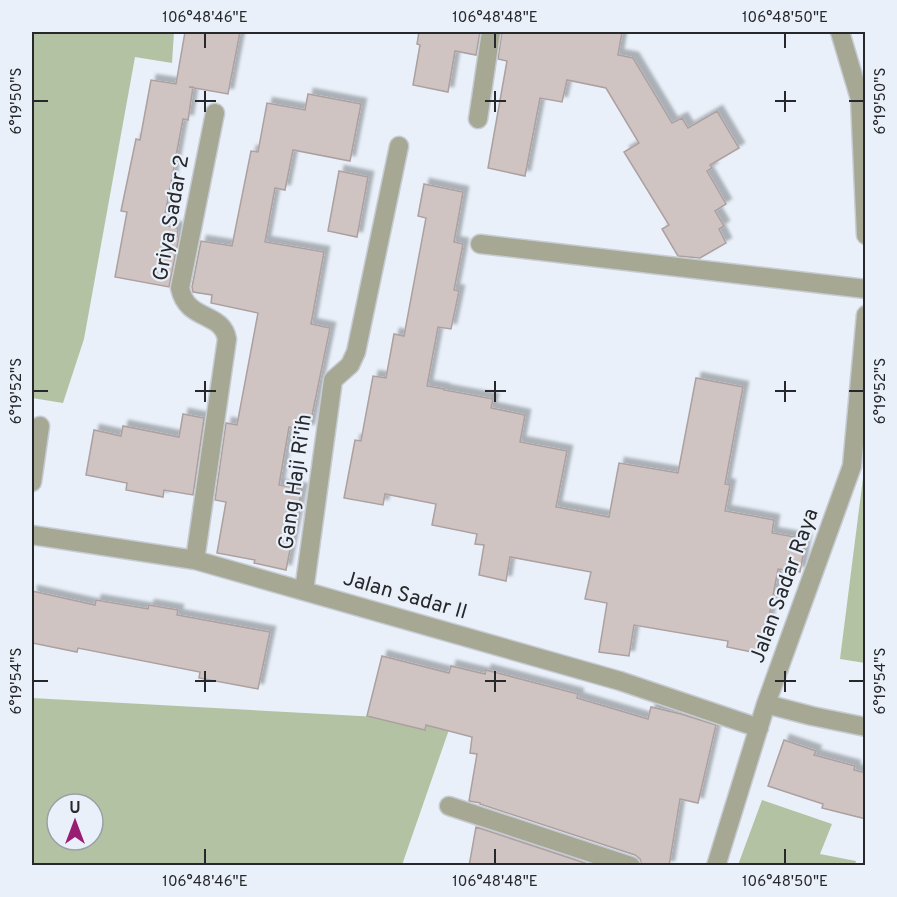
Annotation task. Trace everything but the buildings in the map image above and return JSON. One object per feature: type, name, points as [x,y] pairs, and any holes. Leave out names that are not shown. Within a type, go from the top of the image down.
[{"type":"street","points":[[478,119],[491,32]]},
{"type":"street","points":[[840,32],[860,99],[866,235]]},
{"type":"street","name":"Griya Sadar 2","points":[[195,560],[227,339],[225,330],[220,325],[187,306],[180,288],[215,112]]},
{"type":"street","name":"Gang Haji Ri'ih","points":[[303,591],[333,380],[350,364],[356,352],[399,146]]},
{"type":"street","points":[[480,244],[866,289]]},
{"type":"street","name":"Jalan Sadar Raya","points":[[716,866],[766,704],[859,467],[866,315]]},
{"type":"street","points":[[32,482],[40,426]]},
{"type":"street","name":"Jalan Sadar II","points":[[32,535],[195,560],[620,681],[759,728]]},
{"type":"street","points":[[766,704],[866,727]]},
{"type":"street","points":[[449,806],[631,866]]},
{"type":"green space","points":[[32,32],[174,32],[172,63],[135,57],[84,339],[63,403],[32,398]]},
{"type":"green space","points":[[865,462],[866,663],[840,659]]},
{"type":"green space","points":[[32,698],[452,721],[402,865],[32,865]]},
{"type":"green space","points":[[762,800],[832,824],[820,854],[856,861],[855,865],[738,865]]}]
